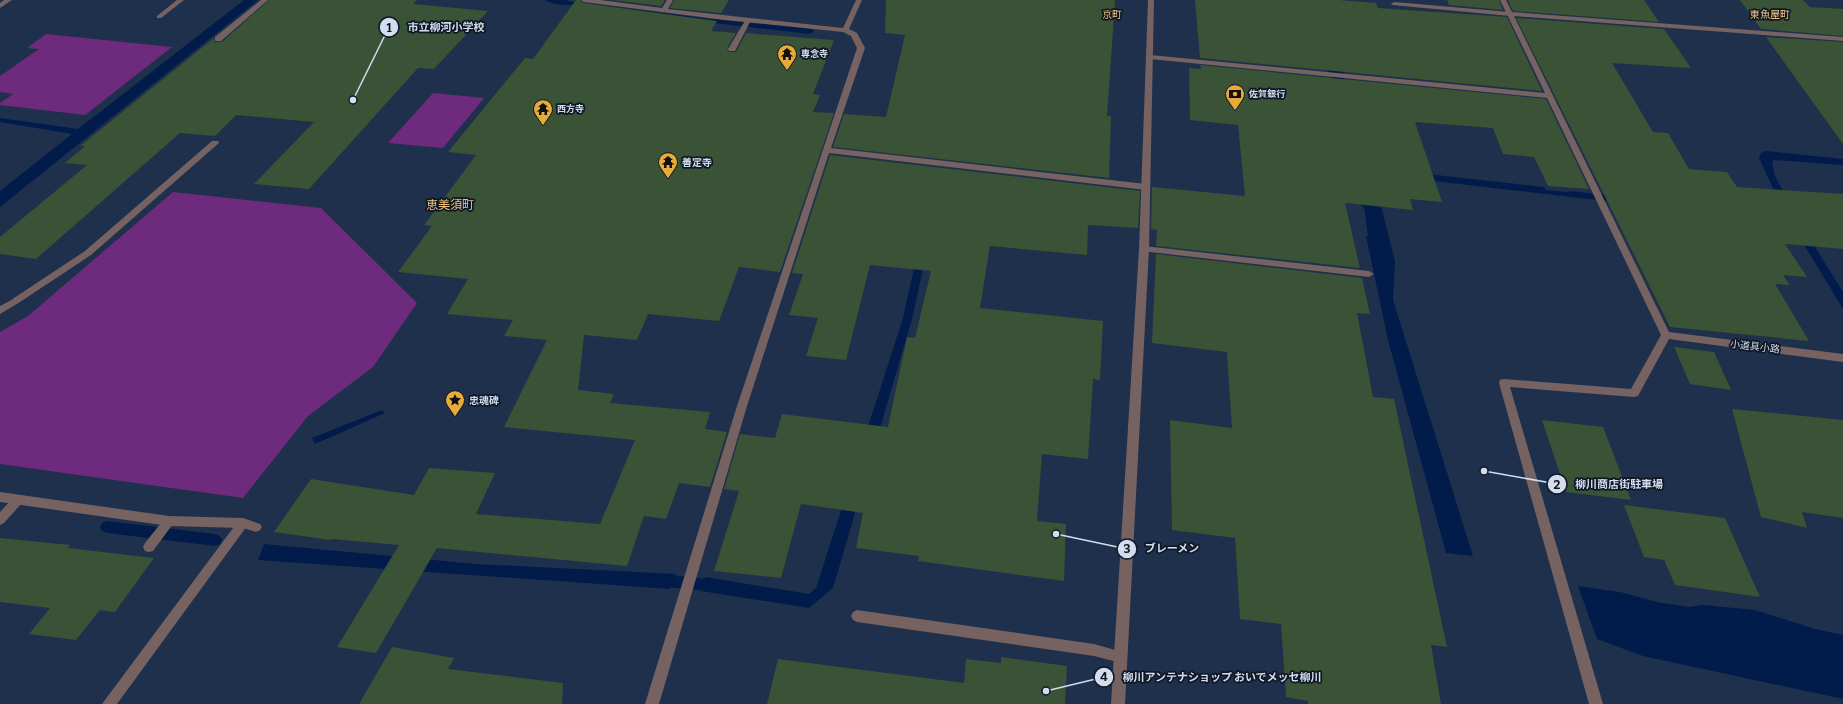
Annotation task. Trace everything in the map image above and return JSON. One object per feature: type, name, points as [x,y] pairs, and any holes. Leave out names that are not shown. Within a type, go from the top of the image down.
[{"type":"street","points":[[0,6],[9,0]]},
{"type":"street","points":[[159,17],[182,0]]},
{"type":"street","points":[[218,39],[265,0]]},
{"type":"street","points":[[584,0],[724,18],[845,30],[854,36],[861,48],[742,406],[652,704]]},
{"type":"street","points":[[664,10],[670,0]]},
{"type":"street","points":[[845,30],[859,0]]},
{"type":"street","points":[[1118,704],[1144,249],[1151,0]]},
{"type":"street","points":[[1503,0],[1666,335],[1634,393],[1504,383],[1596,704]]},
{"type":"street","points":[[1394,4],[1843,39]]},
{"type":"street","points":[[732,49],[748,20]]},
{"type":"street","points":[[1150,57],[1549,96]]},
{"type":"street","points":[[0,311],[88,253],[215,143]]},
{"type":"street","points":[[826,150],[931,162],[950,166],[1146,186]]},
{"type":"street","points":[[1144,249],[1369,274]]},
{"type":"street","name":"小道具小路","points":[[1666,335],[1843,358]]},
{"type":"street","points":[[0,497],[14,504],[166,524],[243,523],[256,527]]},
{"type":"street","points":[[0,520],[14,504]]},
{"type":"street","points":[[109,704],[243,523]]},
{"type":"street","points":[[149,547],[166,524]]},
{"type":"street","points":[[857,616],[1094,650],[1121,657]]},
{"type":"shaded area","points":[[46,34],[172,47],[85,115],[0,105],[0,103],[13,94],[0,92],[0,76],[39,49],[27,48]]},
{"type":"shaded area","points":[[433,93],[484,98],[443,148],[388,143]]},
{"type":"shaded area","points":[[173,192],[321,208],[417,303],[373,367],[308,416],[243,498],[0,464],[0,332],[28,316]]},
{"type":"water","points":[[244,0],[258,0],[0,207],[0,191],[72,134],[0,122],[0,118],[78,129]]},
{"type":"water","points":[[558,0],[719,20],[733,22],[733,24],[556,3]]},
{"type":"water","points":[[1328,70],[1344,71],[1345,83],[1373,168],[1544,187],[1546,190],[1587,194],[1588,199],[1373,174],[1395,261],[1393,300],[1473,556],[1446,553],[1388,340],[1366,236],[1368,236],[1364,207],[1361,206],[1334,82]]},
{"type":"water","points":[[1766,151],[1843,159],[1843,165],[1774,160],[1772,162],[1775,176],[1797,218],[1843,292],[1843,309],[1784,212],[1759,158],[1761,153]]},
{"type":"water","points":[[936,169],[944,172],[912,319],[833,588],[809,608],[701,591],[705,577],[809,594],[816,588],[903,318]]},
{"type":"water","points":[[382,410],[385,413],[315,444],[312,438]]},
{"type":"water","points":[[264,544],[476,564],[676,574],[670,589],[258,560]]},
{"type":"water","points":[[1578,586],[1620,592],[1657,602],[1689,607],[1703,605],[1755,610],[1815,629],[1843,635],[1843,699],[1643,656],[1597,639]]},
{"type":"building","points":[[269,0],[417,0],[413,4],[488,11],[434,69],[418,68],[309,189],[254,184],[314,122],[236,115],[215,136],[180,133],[36,259],[0,254],[0,237],[87,165],[65,163],[85,146],[80,146],[214,38],[214,42],[222,42]]},
{"type":"building","points":[[576,0],[580,0],[584,3],[717,21],[711,31],[736,33],[727,48],[729,52],[736,52],[746,33],[834,40],[813,94],[820,95],[813,112],[834,113],[780,272],[739,267],[719,321],[648,314],[637,340],[584,335],[578,390],[614,394],[610,403],[710,412],[705,429],[727,432],[710,487],[679,483],[666,519],[644,516],[627,566],[437,548],[376,653],[337,647],[399,545],[331,540],[274,532],[311,479],[414,495],[429,468],[495,473],[476,514],[600,524],[635,440],[504,427],[547,340],[504,336],[513,320],[447,314],[468,279],[398,272],[432,226],[424,225],[476,155],[448,152],[525,58],[533,59]]},
{"type":"building","points":[[612,0],[665,0],[661,6]]},
{"type":"building","points":[[674,0],[729,0],[721,13],[670,8]]},
{"type":"building","points":[[886,0],[1115,0],[1107,116],[1111,116],[1109,178],[833,147],[844,114],[886,117],[905,35],[885,33]]},
{"type":"building","points":[[1195,0],[1339,0],[1376,3],[1378,8],[1507,17],[1542,91],[1200,58]]},
{"type":"building","points":[[1447,0],[1499,0],[1503,10],[1449,5]]},
{"type":"building","points":[[1508,0],[1644,0],[1659,22],[1513,11]]},
{"type":"building","points":[[1740,0],[1803,0],[1810,7],[1843,9],[1843,36],[1761,29]]},
{"type":"building","points":[[1516,18],[1664,29],[1691,68],[1612,63],[1653,132],[1668,133],[1689,169],[1727,172],[1737,187],[1843,194],[1843,249],[1785,244],[1807,277],[1783,275],[1790,285],[1775,284],[1809,341],[1670,327]]},
{"type":"building","points":[[1766,37],[1843,42],[1843,144]]},
{"type":"building","points":[[1200,65],[1546,99],[1589,189],[1548,186],[1534,157],[1503,154],[1493,128],[1415,122],[1442,202],[1410,199],[1413,210],[1345,203],[1360,268],[1156,246],[1157,230],[1151,229],[1152,187],[1245,196],[1238,125],[1190,120],[1189,68],[1201,69]]},
{"type":"building","points":[[830,155],[1140,191],[1138,228],[1088,225],[1087,255],[990,246],[980,308],[1103,321],[1100,380],[1093,379],[1088,459],[1042,454],[1037,521],[1066,524],[1064,581],[918,561],[919,556],[856,548],[863,513],[801,504],[781,578],[714,571],[739,491],[724,489],[740,434],[775,438],[782,414],[888,427],[907,337],[915,338],[931,271],[870,265],[846,360],[806,356],[818,318],[789,315],[803,274],[792,273]]},
{"type":"building","points":[[1156,254],[1362,278],[1370,314],[1357,313],[1373,397],[1394,399],[1447,647],[1431,645],[1441,704],[1308,704],[1308,701],[1286,697],[1281,624],[1240,619],[1235,538],[1172,530],[1170,420],[1232,428],[1227,352],[1152,343]]},
{"type":"building","points":[[1674,347],[1714,352],[1731,390],[1690,384]]},
{"type":"building","points":[[1732,409],[1843,420],[1843,518],[1802,512],[1807,528],[1761,517]]},
{"type":"building","points":[[1542,420],[1603,427],[1631,500],[1566,492]]},
{"type":"building","points":[[1624,505],[1725,518],[1760,597],[1675,585],[1664,560],[1644,557]]},
{"type":"building","points":[[0,538],[70,545],[68,548],[154,558],[115,612],[100,610],[76,640],[29,634],[50,608],[0,602]]},
{"type":"building","points":[[392,647],[454,658],[448,669],[563,683],[562,704],[359,704]]},
{"type":"building","points":[[1001,657],[1067,666],[1065,704],[767,704],[778,659],[964,683],[966,659],[1001,663]]},
{"type":"waterway","points":[[549,0],[571,3]]},
{"type":"waterway","points":[[717,21],[810,31]]},
{"type":"waterway","points":[[1571,194],[1621,200]]},
{"type":"waterway","points":[[107,527],[215,540]]},
{"type":"waterway","points":[[658,580],[719,586]]},
{"type":"place","name":"専念寺","points":[[787,71]]},
{"type":"place","name":"市立柳河小学校","points":[[353,100]]},
{"type":"place","name":"佐賀銀行","points":[[1235,111]]},
{"type":"place","name":"西方寺","points":[[543,126]]},
{"type":"place","name":"善定寺","points":[[668,179]]},
{"type":"place","name":"忠魂碑","points":[[455,417]]},
{"type":"place","name":"柳川商店街駐車場","points":[[1484,471]]},
{"type":"place","name":"ブレーメン","points":[[1056,534]]},
{"type":"place","name":"柳川アンテナショップ おいでメッセ柳川","points":[[1046,691]]},
{"type":"district","name":"京町","points":[[1112,14]]},
{"type":"district","name":"東魚屋町","points":[[1770,14]]},
{"type":"district","name":"恵美須町","points":[[450,205]]}]
